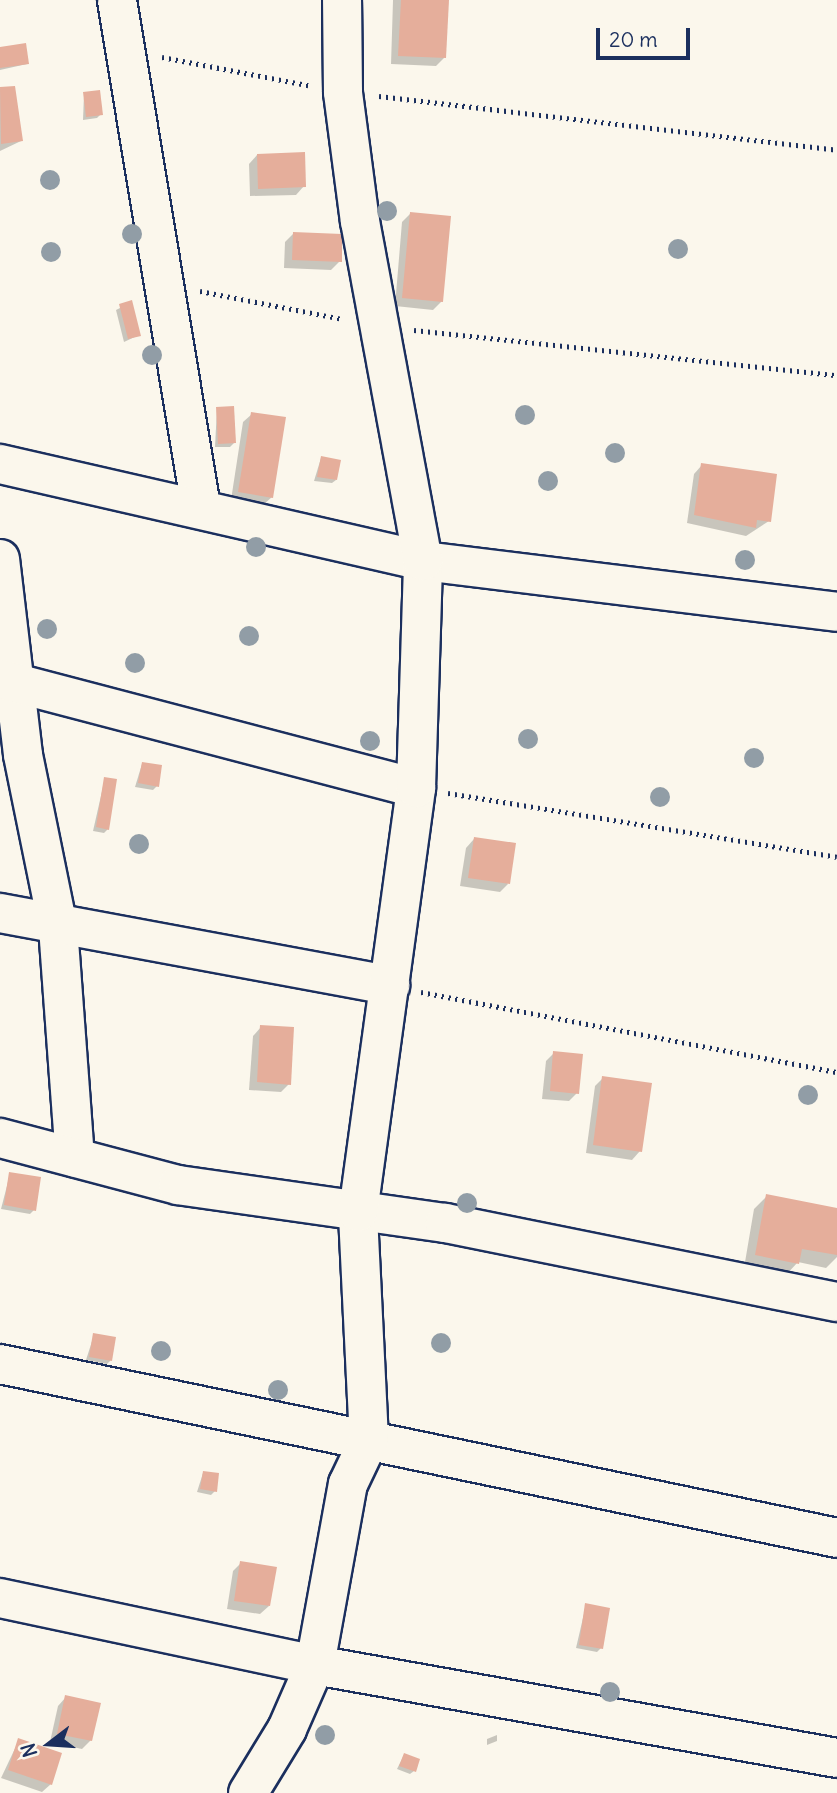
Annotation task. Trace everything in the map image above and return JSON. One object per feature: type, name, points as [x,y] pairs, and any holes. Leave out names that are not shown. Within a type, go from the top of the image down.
[{"type":"street","points":[[117,0],[201,508]]},
{"type":"street","points":[[248,1793],[287,1728],[314,1665],[348,1484],[369,1440],[358,1212],[416,788],[422,561],[379,327],[343,92],[342,0]]},
{"type":"street","points":[[0,464],[201,508],[422,561],[837,612]]},
{"type":"street","points":[[0,559],[10,682],[58,927],[75,1157]]},
{"type":"street","points":[[10,682],[416,788]]},
{"type":"street","points":[[0,913],[58,927],[390,985]]},
{"type":"street","points":[[0,1139],[178,1185],[445,1223],[837,1302]]},
{"type":"street","points":[[0,1364],[837,1538]]},
{"type":"street","points":[[0,1598],[314,1665],[837,1758]]},
{"type":"path","points":[[126,50],[343,92],[837,150]]},
{"type":"path","points":[[165,284],[379,327],[837,374]]},
{"type":"path","points":[[416,788],[837,857]]},
{"type":"path","points":[[390,985],[837,1072]]},
{"type":"building","points":[[401,0],[449,0],[446,58],[398,56]]},
{"type":"building","points":[[26,43],[29,64],[0,68],[0,47]]},
{"type":"building","points":[[15,86],[23,141],[1,144],[0,87]]},
{"type":"building","points":[[100,90],[103,115],[86,117],[83,92]]},
{"type":"building","points":[[305,152],[306,187],[258,189],[257,154]]},
{"type":"building","points":[[410,212],[451,216],[443,302],[402,298]]},
{"type":"building","points":[[293,232],[342,234],[342,262],[292,260]]},
{"type":"building","points":[[132,300],[141,336],[128,339],[119,304]]},
{"type":"building","points":[[234,406],[236,443],[218,444],[216,407]]},
{"type":"building","points":[[251,412],[286,417],[273,498],[238,492]]},
{"type":"building","points":[[321,456],[341,460],[337,480],[317,477]]},
{"type":"building","points":[[701,463],[777,474],[771,522],[757,520],[756,528],[694,515]]},
{"type":"building","points":[[142,762],[162,765],[159,787],[138,783]]},
{"type":"building","points":[[104,777],[117,779],[109,830],[96,827]]},
{"type":"building","points":[[474,837],[516,843],[510,884],[468,878]]},
{"type":"building","points":[[260,1025],[294,1027],[291,1085],[257,1082]]},
{"type":"building","points":[[553,1051],[583,1054],[579,1094],[550,1091]]},
{"type":"building","points":[[602,1076],[652,1083],[642,1152],[593,1145]]},
{"type":"building","points":[[9,1172],[41,1177],[36,1211],[4,1205]]},
{"type":"building","points":[[766,1194],[837,1208],[837,1255],[802,1249],[799,1264],[755,1255]]},
{"type":"building","points":[[93,1333],[116,1337],[112,1361],[89,1357]]},
{"type":"building","points":[[203,1471],[219,1473],[217,1492],[200,1489]]},
{"type":"building","points":[[240,1561],[277,1567],[270,1606],[234,1601]]},
{"type":"building","points":[[585,1603],[610,1608],[603,1649],[579,1645]]},
{"type":"building","points":[[65,1695],[101,1703],[92,1741],[57,1734]]},
{"type":"building","points":[[18,1738],[62,1753],[52,1785],[8,1770]]},
{"type":"building","points":[[404,1753],[420,1759],[416,1772],[399,1766]]}]
